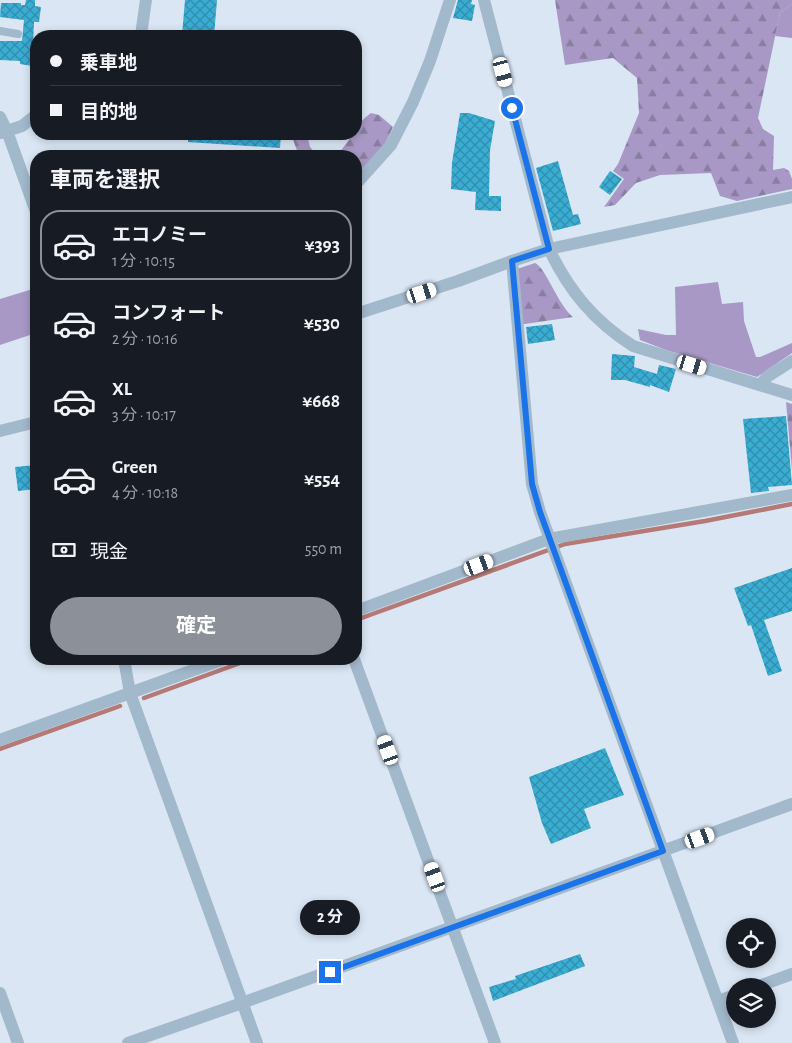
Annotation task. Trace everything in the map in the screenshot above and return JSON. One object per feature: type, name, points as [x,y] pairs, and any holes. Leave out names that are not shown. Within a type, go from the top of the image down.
[{"type":"street","points":[[142,30],[146,0]]},
{"type":"street","points":[[362,177],[390,145],[413,102],[430,61],[450,0]]},
{"type":"street","points":[[484,0],[549,249],[566,283],[590,312],[633,346],[792,395]]},
{"type":"street","points":[[0,117],[4,132],[30,197]]},
{"type":"street","points":[[4,132],[22,126],[30,120]]},
{"type":"street","points":[[362,312],[549,249],[792,197]]},
{"type":"street","points":[[512,261],[532,484],[549,539],[733,1043]]},
{"type":"street","points":[[760,385],[768,377],[792,361]]},
{"type":"street","points":[[0,431],[30,424]]},
{"type":"street","points":[[362,609],[549,539],[792,495]]},
{"type":"street","points":[[125,665],[130,692],[257,1043]]},
{"type":"street","points":[[0,740],[207,665]]},
{"type":"street","points":[[356,665],[495,1043]]},
{"type":"street","points":[[128,1043],[242,1004],[792,804]]},
{"type":"street","points":[[776,980],[792,974]]},
{"type":"street","points":[[0,993],[18,1043]]},
{"type":"street","points":[[718,1001],[726,998]]},
{"type":"lane","points":[[0,31],[18,34]]},
{"type":"green space","points":[[555,0],[792,0],[792,4],[780,13],[758,118],[763,129],[774,136],[773,170],[784,168],[789,171],[792,179],[792,189],[737,201],[720,196],[711,173],[660,175],[636,183],[615,205],[604,207],[624,179],[613,171],[618,164],[639,113],[637,78],[613,58],[565,65]]},
{"type":"green space","points":[[792,4],[792,38],[775,36],[780,13]]},
{"type":"green space","points":[[371,113],[379,115],[393,127],[383,148],[362,170],[362,150],[341,150],[349,140],[362,140],[362,121]]},
{"type":"green space","points":[[293,140],[308,140],[313,150],[297,150]]},
{"type":"green space","points":[[535,263],[539,266],[562,304],[573,317],[518,325],[514,270]]},
{"type":"green space","points":[[718,282],[722,304],[743,302],[744,321],[756,357],[792,343],[792,353],[757,377],[666,350],[640,340],[638,329],[666,335],[676,335],[675,287]]},
{"type":"green space","points":[[30,290],[30,335],[0,345],[0,299]]},
{"type":"green space","points":[[786,402],[792,404],[792,470]]},
{"type":"building","points":[[26,0],[35,0],[35,6],[41,7],[39,22],[34,22],[34,30],[30,30],[30,66],[20,64],[20,61],[0,60],[0,41],[22,41],[24,20],[0,17],[1,3],[21,3],[21,5],[25,5]]},
{"type":"building","points":[[185,0],[217,0],[214,30],[182,30]]},
{"type":"building","points":[[458,0],[472,0],[471,4],[475,5],[472,21],[453,18]]},
{"type":"building","points":[[460,113],[469,113],[495,121],[490,150],[489,196],[501,196],[501,211],[475,210],[476,192],[451,189],[452,163]]},
{"type":"building","points":[[188,140],[281,140],[280,148],[188,142]]},
{"type":"building","points":[[558,161],[573,215],[578,214],[581,224],[553,231],[536,168]]},
{"type":"building","points":[[610,171],[622,179],[610,195],[599,187]]},
{"type":"building","points":[[552,324],[555,340],[528,344],[526,327]]},
{"type":"building","points":[[612,354],[635,356],[634,367],[657,374],[659,365],[676,369],[669,392],[650,385],[650,387],[625,380],[611,380]]},
{"type":"building","points":[[786,416],[792,485],[768,487],[769,491],[751,493],[743,419]]},
{"type":"building","points":[[30,466],[30,490],[18,491],[15,467]]},
{"type":"building","points":[[792,568],[792,611],[764,620],[782,671],[768,676],[751,625],[748,626],[734,588]]},
{"type":"building","points":[[605,748],[624,795],[584,809],[591,828],[551,844],[542,823],[529,777]]},
{"type":"building","points":[[580,954],[585,966],[493,1001],[489,987],[516,979],[515,976]]},
{"type":"waterway","points":[[362,618],[565,544],[705,521],[792,504]]},
{"type":"waterway","points":[[144,698],[235,665]]},
{"type":"waterway","points":[[0,749],[120,706]]},
{"type":"route","points":[[330,972],[663,851],[571,601],[532,484],[512,261],[549,249],[512,108]]}]
